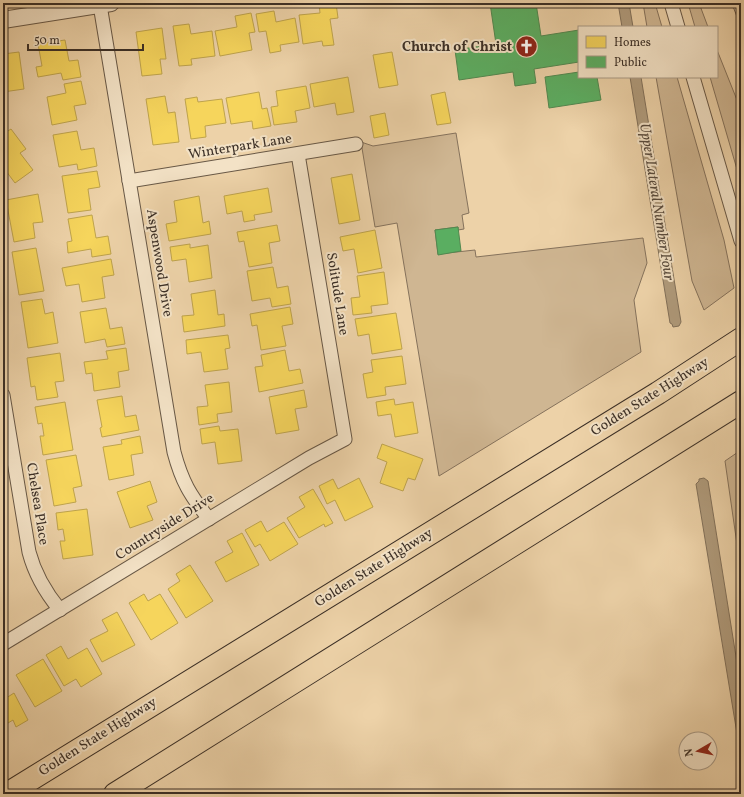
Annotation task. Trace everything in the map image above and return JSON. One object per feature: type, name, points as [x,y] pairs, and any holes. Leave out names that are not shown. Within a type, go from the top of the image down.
[{"type":"highway","name":"Golden State Highway","points":[[7,794],[652,397],[741,339]]},
{"type":"highway","points":[[115,794],[741,402]]},
{"type":"street","points":[[671,3],[678,26]]},
{"type":"street","points":[[3,20],[106,4]]},
{"type":"street","name":"Aspenwood Drive","points":[[106,4],[129,181],[174,452],[179,472],[186,488],[209,519]]},
{"type":"street","points":[[693,78],[741,241]]},
{"type":"street","name":"Winterpark Lane","points":[[129,181],[356,144]]},
{"type":"street","name":"Solitude Lane","points":[[298,154],[345,439]]},
{"type":"street","name":"Chelsea Place","points":[[3,395],[30,558],[40,582],[60,610]]},
{"type":"street","name":"Countryside Drive","points":[[3,644],[309,458],[345,439]]},
{"type":"lane","points":[[736,3],[741,16]]},
{"type":"shaded area","points":[[643,3],[655,3],[662,26],[647,26]]},
{"type":"shaded area","points":[[688,3],[699,3],[708,26],[695,26]]},
{"type":"shaded area","points":[[718,52],[741,110],[741,183],[710,78],[718,78]]},
{"type":"shaded area","points":[[656,78],[677,78],[724,240],[734,288],[704,310],[692,281]]},
{"type":"shaded area","points":[[456,133],[469,213],[462,215],[464,229],[458,230],[458,227],[435,230],[438,254],[475,250],[476,257],[643,238],[647,263],[634,300],[641,352],[439,476],[397,223],[375,227],[361,142],[373,146]]},
{"type":"shaded area","points":[[741,450],[741,572],[725,461]]},
{"type":"water","points":[[618,3],[629,3],[633,26],[622,26]]},
{"type":"water","name":"Upper Lateral Number Four","points":[[630,78],[641,78],[681,322],[679,326],[673,327],[670,323]]},
{"type":"water","points":[[704,478],[708,481],[741,688],[741,758],[696,484],[699,479]]},
{"type":"building: Homes","points":[[319,3],[336,3],[338,18],[330,19],[334,45],[323,46],[322,41],[303,44],[299,15],[320,13]]},
{"type":"building: Homes","points":[[274,11],[276,22],[295,18],[299,42],[280,45],[281,51],[270,53],[266,31],[259,32],[256,14]]},
{"type":"building: Homes","points":[[251,13],[255,32],[249,33],[252,50],[220,56],[215,31],[237,27],[235,16]]},
{"type":"building: Homes","points":[[189,24],[191,34],[212,31],[215,56],[191,59],[192,65],[179,66],[173,26]]},
{"type":"building: Homes","points":[[162,28],[166,59],[160,59],[162,74],[142,76],[136,32]]},
{"type":"building: Homes","points":[[65,40],[69,61],[78,60],[81,77],[63,80],[61,73],[38,77],[36,67],[42,66],[38,44]]},
{"type":"building: Homes","points":[[19,52],[24,89],[3,92],[3,54]]},
{"type":"building: Homes","points":[[392,52],[398,85],[379,88],[373,55]]},
{"type":"building: Homes","points":[[348,77],[354,112],[337,115],[335,103],[314,107],[310,84]]},
{"type":"building: Homes","points":[[81,81],[86,104],[74,106],[77,120],[52,125],[47,97],[66,93],[64,84]]},
{"type":"building: Homes","points":[[306,86],[310,108],[295,111],[297,122],[274,125],[271,107],[278,106],[276,91]]},
{"type":"building: Homes","points":[[259,92],[262,109],[267,108],[271,126],[253,129],[252,121],[231,124],[226,98]]},
{"type":"building: Homes","points":[[445,92],[451,123],[437,125],[431,95]]},
{"type":"building: Homes","points":[[165,96],[168,113],[175,112],[179,142],[153,145],[146,99]]},
{"type":"building: Homes","points":[[197,97],[198,102],[222,99],[226,123],[205,126],[206,137],[191,139],[185,99]]},
{"type":"building: Homes","points":[[385,113],[389,135],[374,138],[370,116]]},
{"type":"building: Homes","points":[[11,129],[26,149],[20,153],[33,170],[15,183],[3,167],[3,134]]},
{"type":"building: Homes","points":[[77,131],[81,150],[94,148],[97,166],[78,170],[77,164],[59,167],[53,135]]},
{"type":"building: Homes","points":[[97,171],[100,187],[88,189],[91,210],[68,213],[62,176]]},
{"type":"building: Homes","points":[[352,174],[360,220],[339,224],[331,178]]},
{"type":"building: Homes","points":[[268,188],[272,212],[254,215],[255,220],[244,222],[242,211],[227,214],[224,196]]},
{"type":"building: Homes","points":[[38,194],[43,222],[33,223],[35,238],[14,242],[6,200]]},
{"type":"building: Homes","points":[[199,196],[203,223],[209,221],[211,234],[169,241],[166,224],[177,222],[174,201]]},
{"type":"building: Homes","points":[[92,215],[96,238],[108,236],[111,254],[92,257],[91,249],[68,253],[67,242],[72,241],[68,219]]},
{"type":"building: Homes","points":[[277,225],[280,241],[269,243],[272,263],[249,267],[244,241],[239,242],[237,232]]},
{"type":"building: Homes","points":[[375,230],[382,268],[358,273],[354,249],[343,251],[340,237]]},
{"type":"building: Homes","points":[[190,244],[190,248],[208,245],[212,278],[189,282],[186,259],[172,261],[170,247]]},
{"type":"building: Homes","points":[[36,248],[44,291],[19,295],[12,252]]},
{"type":"building: Homes","points":[[111,259],[114,275],[102,277],[105,298],[82,302],[79,284],[66,286],[62,268]]},
{"type":"building: Homes","points":[[273,267],[277,288],[288,286],[291,304],[272,307],[270,298],[252,301],[247,271]]},
{"type":"building: Homes","points":[[384,272],[388,304],[371,306],[372,313],[353,315],[351,298],[360,297],[357,276]]},
{"type":"building: Homes","points":[[215,290],[218,315],[224,314],[225,326],[184,332],[182,316],[194,315],[191,294]]},
{"type":"building: Homes","points":[[42,299],[45,314],[53,312],[58,343],[28,348],[21,302]]},
{"type":"building: Homes","points":[[290,307],[293,324],[282,326],[286,346],[261,350],[257,325],[252,326],[250,314]]},
{"type":"building: Homes","points":[[106,308],[110,329],[122,327],[125,344],[107,347],[105,339],[85,343],[80,312]]},
{"type":"building: Homes","points":[[396,313],[402,349],[372,354],[369,334],[358,336],[355,319]]},
{"type":"building: Homes","points":[[228,335],[230,348],[225,349],[228,369],[204,372],[201,352],[187,354],[186,340]]},
{"type":"building: Homes","points":[[126,348],[129,370],[118,372],[120,387],[94,391],[92,373],[86,374],[84,362],[108,359],[106,351]]},
{"type":"building: Homes","points":[[285,350],[289,371],[300,369],[303,383],[259,392],[255,367],[263,366],[261,355]]},
{"type":"building: Homes","points":[[60,353],[64,381],[55,382],[58,397],[37,400],[35,386],[31,387],[27,358]]},
{"type":"building: Homes","points":[[402,356],[406,384],[385,387],[386,395],[367,398],[363,374],[373,372],[371,360]]},
{"type":"building: Homes","points":[[229,382],[232,412],[217,414],[218,422],[199,425],[197,407],[208,406],[205,385]]},
{"type":"building: Homes","points":[[304,390],[307,407],[295,409],[299,430],[276,434],[269,397]]},
{"type":"building: Homes","points":[[122,396],[125,417],[136,415],[139,430],[102,437],[100,428],[102,427],[97,400]]},
{"type":"building: Homes","points":[[394,399],[395,405],[413,402],[418,433],[395,437],[391,414],[378,416],[376,402]]},
{"type":"building: Homes","points":[[65,402],[73,450],[43,455],[40,436],[44,436],[42,423],[38,424],[35,407]]},
{"type":"building: Homes","points":[[219,426],[220,431],[238,429],[242,461],[218,464],[215,442],[202,444],[200,429]]},
{"type":"building: Homes","points":[[140,436],[143,453],[131,455],[134,475],[109,480],[103,447],[122,444],[121,440]]},
{"type":"building: Homes","points":[[382,444],[423,459],[415,480],[408,478],[403,491],[380,483],[387,462],[377,458]]},
{"type":"building: Homes","points":[[76,455],[82,486],[73,488],[76,502],[54,506],[46,460]]},
{"type":"building: Homes","points":[[359,478],[373,507],[345,521],[335,500],[327,504],[319,486],[333,479],[338,489]]},
{"type":"building: Homes","points":[[150,481],[157,502],[147,506],[153,520],[130,528],[117,492]]},
{"type":"building: Homes","points":[[313,489],[333,523],[325,527],[324,524],[299,538],[287,518],[305,507],[299,497]]},
{"type":"building: Homes","points":[[87,509],[93,555],[63,559],[60,541],[65,541],[63,529],[58,530],[56,513]]},
{"type":"building: Homes","points":[[261,521],[267,532],[284,522],[298,544],[270,561],[260,544],[255,547],[245,530]]},
{"type":"building: Homes","points":[[242,533],[259,565],[226,582],[215,562],[233,552],[227,541]]},
{"type":"building: Homes","points":[[190,565],[213,601],[186,618],[168,589],[180,581],[176,574]]},
{"type":"building: Homes","points":[[3,582],[7,608],[3,609]]},
{"type":"building: Homes","points":[[144,594],[148,601],[160,594],[178,623],[151,640],[129,603]]},
{"type":"building: Homes","points":[[117,612],[135,645],[102,662],[90,640],[108,631],[102,620]]},
{"type":"building: Homes","points":[[61,646],[68,659],[87,648],[102,674],[81,687],[76,679],[64,686],[46,655]]},
{"type":"building: Homes","points":[[43,659],[62,691],[35,707],[16,675]]},
{"type":"building: Homes","points":[[14,693],[28,720],[16,727],[13,720],[3,726],[3,700]]},
{"type":"building: Public","name":"Church of Christ","points":[[490,3],[536,3],[541,36],[578,30],[578,62],[534,69],[536,83],[515,86],[513,72],[459,80],[455,50],[496,44]]},
{"type":"building: Public","points":[[578,72],[578,78],[597,78],[601,100],[549,108],[545,77]]},
{"type":"building: Public","points":[[458,227],[461,251],[438,255],[435,230]]},
{"type":"place","name":"Church of Christ","points":[[527,47]]}]
